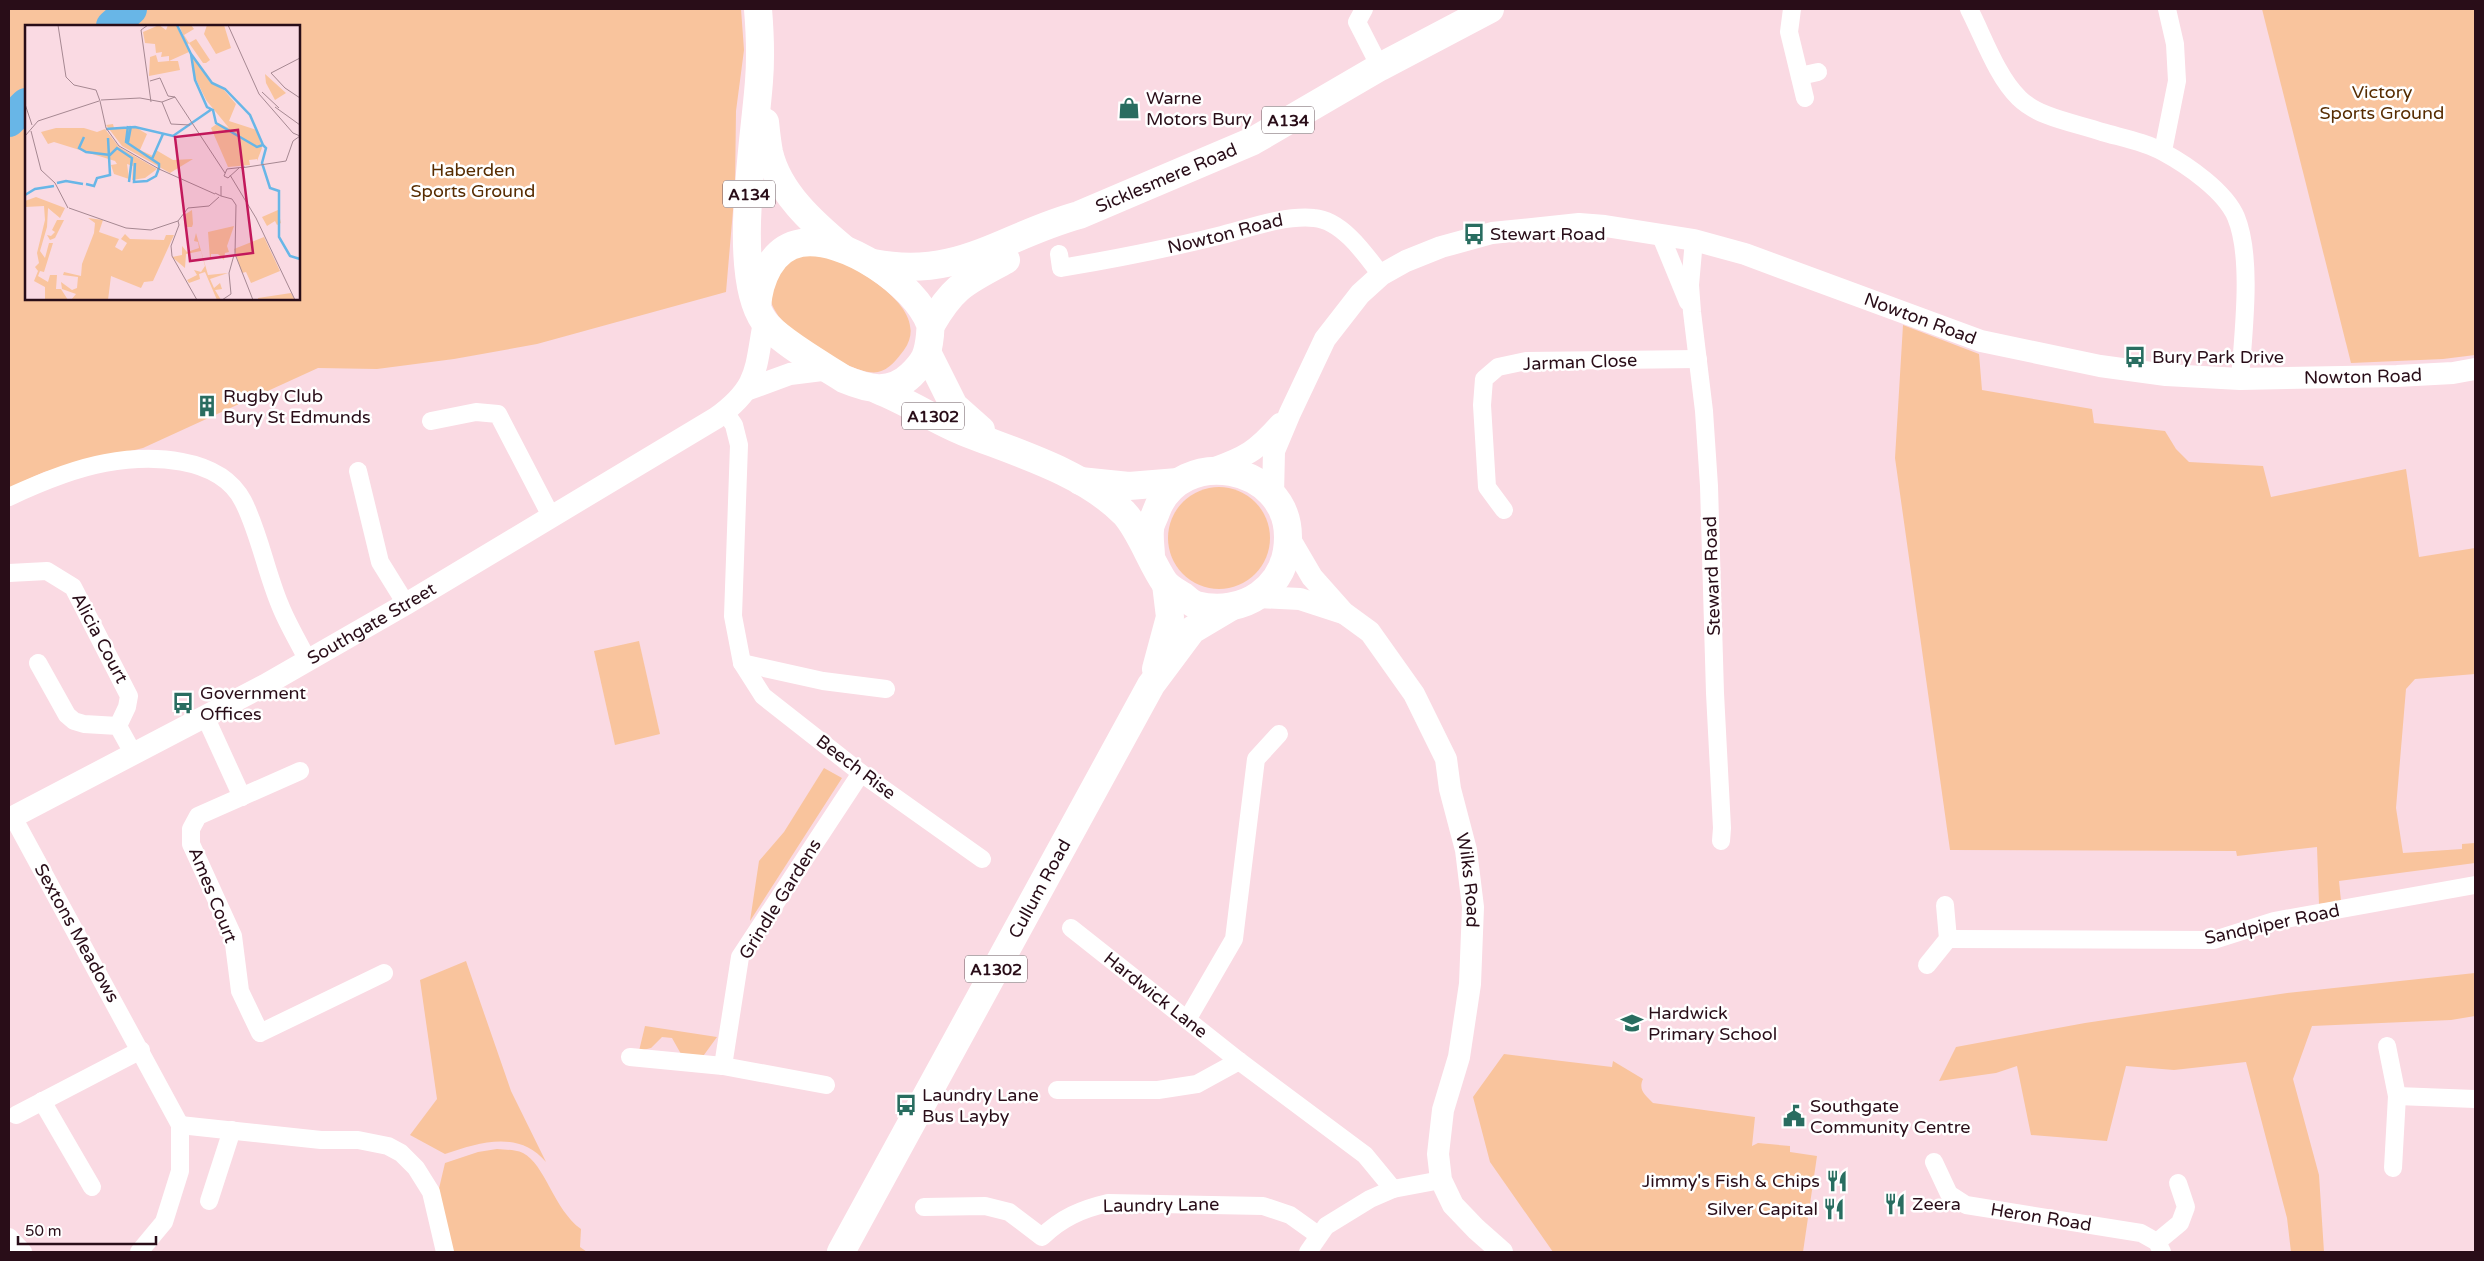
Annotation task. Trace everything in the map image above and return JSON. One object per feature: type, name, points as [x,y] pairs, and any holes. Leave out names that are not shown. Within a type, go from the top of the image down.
[{"type":"main road","name":"Sicklesmere Road","points":[[873,263],[892,267],[940,266],[969,259],[1051,223],[1079,215],[1253,141],[1380,67],[1490,9]]},
{"type":"main road","name":"A134","points":[[760,16],[759,80],[753,136],[747,250],[751,283],[761,315]]},
{"type":"main road","name":"A134","points":[[759,80],[769,153],[775,170],[794,200],[823,231],[846,250]]},
{"type":"main road","name":"Sicklesmere Road","points":[[931,325],[945,300],[961,284],[1054,234],[1079,215]]},
{"type":"main road","points":[[801,243],[820,243],[846,250],[873,263],[895,279],[916,300],[931,325],[928,354],[908,378],[893,387],[878,390],[857,384],[830,369],[776,333],[761,315],[758,292],[768,266],[790,247],[801,243]]},
{"type":"main road","name":"A1302","points":[[928,354],[954,406],[977,426],[988,440]]},
{"type":"main road","name":"A1302","points":[[878,390],[958,429],[988,440],[1080,481],[1125,514],[1151,557]]},
{"type":"main road","points":[[1212,469],[1235,471],[1256,480],[1273,495],[1284,514],[1288,536],[1285,560],[1274,581],[1257,597],[1229,608],[1194,604],[1166,584],[1151,557],[1150,529],[1159,503],[1178,482],[1212,469]]},
{"type":"main road","name":"A1302","points":[[1080,481],[1129,486],[1178,482]]},
{"type":"main road","name":"Cullum Road","points":[[1151,685],[1170,617],[1166,584]]},
{"type":"main road","name":"Cullum Road","points":[[841,1252],[1151,685],[1192,630],[1229,608]]},
{"type":"street","points":[[1364,9],[1358,22],[1380,67]]},
{"type":"street","points":[[1792,9],[1789,32],[1805,98]]},
{"type":"street","points":[[1969,9],[2006,83],[2020,99],[2052,116],[2140,142],[2163,151],[2190,168],[2217,191],[2235,216],[2242,239],[2244,269],[2240,379]]},
{"type":"street","points":[[2163,151],[2177,80],[2175,44],[2167,9]]},
{"type":"street","points":[[1800,76],[1818,72]]},
{"type":"street","name":"Nowton Road","points":[[1059,254],[1062,268],[1218,236],[1263,224],[1315,218],[1333,225],[1357,242],[1381,275]]},
{"type":"street","name":"Nowton Road","points":[[1273,495],[1274,451],[1290,414],[1325,339],[1360,294],[1381,275],[1406,261],[1492,233],[1579,224],[1694,240],[1745,254],[1981,341],[2037,355],[2100,366],[2166,375],[2240,379],[2453,373],[2475,369]]},
{"type":"street","name":"Steward Road","points":[[1660,234],[1692,312]]},
{"type":"street","name":"Steward Road","points":[[1694,240],[1690,285],[1709,486],[1714,613],[1714,693],[1722,828],[1721,841]]},
{"type":"street","points":[[749,389],[754,376],[761,315]]},
{"type":"street","name":"Jarman Close","points":[[1504,510],[1486,487],[1483,414],[1484,378],[1498,367],[1526,361],[1698,359]]},
{"type":"street","points":[[749,389],[790,374],[830,369]]},
{"type":"street","points":[[2453,373],[2475,377]]},
{"type":"street","name":"Southgate Street","points":[[11,818],[265,685],[307,659],[406,604],[552,518],[725,412],[749,389]]},
{"type":"street","points":[[431,421],[476,412],[498,414],[552,518]]},
{"type":"street","name":"Beech Rise","points":[[725,412],[734,425],[739,445],[733,616],[742,663],[763,696],[862,773],[982,859]]},
{"type":"street","name":"Nowton Road","points":[[1212,469],[1242,458],[1262,443],[1290,414]]},
{"type":"street","points":[[9,498],[60,476],[103,463],[127,460],[185,463],[220,476],[242,501],[280,605],[307,659]]},
{"type":"street","points":[[358,471],[380,562],[406,604]]},
{"type":"street","name":"Wilks Road","points":[[1288,536],[1312,577],[1344,613],[1370,632],[1414,694],[1446,759],[1450,789],[1466,850],[1473,907],[1470,984],[1459,1057],[1443,1110],[1438,1154],[1441,1180]]},
{"type":"street","name":"Alicia Court","points":[[9,573],[47,571],[73,587],[129,696],[127,707],[118,726]]},
{"type":"street","name":"Wilks Road","points":[[1257,597],[1300,599],[1344,613]]},
{"type":"street","points":[[38,663],[66,715],[74,721],[84,724],[118,726],[133,754]]},
{"type":"street","points":[[742,663],[823,681],[886,689]]},
{"type":"street","points":[[205,716],[242,797]]},
{"type":"street","points":[[1187,1020],[1234,939],[1256,760],[1279,734]]},
{"type":"street","name":"Ames Court","points":[[300,771],[198,816],[190,837],[233,936],[240,990],[260,1033],[384,973]]},
{"type":"street","name":"Grindle Gardens","points":[[723,1066],[740,957],[862,773]]},
{"type":"street","name":"Sextons Meadows","points":[[11,818],[141,1050],[180,1125],[180,1171],[167,1214],[159,1230],[140,1252]]},
{"type":"street","name":"Sandpiper Road","points":[[1948,940],[2214,940],[2246,932],[2274,921],[2475,885]]},
{"type":"street","points":[[1927,965],[1948,940],[1945,905]]},
{"type":"street","name":"Hardwick Lane","points":[[1071,928],[1239,1061],[1365,1156],[1393,1190]]},
{"type":"street","points":[[2387,1046],[2397,1096],[2392,1168]]},
{"type":"street","points":[[16,1115],[141,1050]]},
{"type":"street","points":[[630,1058],[723,1066],[826,1085]]},
{"type":"street","points":[[1057,1090],[1158,1090],[1197,1084],[1239,1061]]},
{"type":"street","points":[[2397,1096],[2475,1100]]},
{"type":"street","points":[[42,1101],[92,1187]]},
{"type":"street","points":[[180,1125],[321,1140],[358,1140],[382,1144],[400,1153],[416,1168],[431,1192],[445,1252]]},
{"type":"street","points":[[209,1202],[232,1130]]},
{"type":"street","name":"Heron Road","points":[[1934,1162],[1949,1194],[1966,1205],[2129,1231],[2151,1237],[2160,1247]]},
{"type":"street","points":[[1308,1252],[1326,1226],[1370,1199],[1393,1190],[1441,1180],[1453,1205],[1476,1230],[1502,1252]]},
{"type":"street","points":[[2160,1247],[2180,1223],[2186,1207],[2178,1183]]},
{"type":"street","name":"Laundry Lane","points":[[924,1207],[985,1206],[1008,1212],[1040,1244],[1058,1221],[1090,1207],[1108,1203],[1262,1206],[1290,1215],[1318,1235]]},
{"type":"street","points":[[9,1237],[23,1252]]},
{"type":"green space","name":"Haberden Sports Ground","points":[[9,9],[741,9],[744,50],[736,111],[735,187],[726,292],[537,344],[454,359],[377,369],[318,368],[143,448],[44,472],[9,488],[9,130],[25,112],[25,300],[300,300],[300,25],[25,25],[25,108],[21,102],[9,114]]},
{"type":"green space","name":"Victory Sports Ground","points":[[2262,9],[2475,9],[2475,355],[2443,359],[2351,363]]},
{"type":"green space","points":[[825,253],[871,279],[887,291],[900,305],[909,319],[910,334],[904,350],[886,369],[878,372],[868,372],[841,362],[811,344],[787,325],[780,318],[771,303],[771,286],[792,254]]},
{"type":"green space","points":[[1903,325],[1979,354],[1982,390],[2092,409],[2094,423],[2165,431],[2176,449],[2189,462],[2263,466],[2271,497],[2406,469],[2419,557],[2475,548],[2475,674],[2415,679],[2406,689],[2396,808],[2403,853],[2462,849],[2462,844],[2475,843],[2475,863],[2339,881],[2341,901],[2319,904],[2317,847],[2237,856],[2236,851],[1950,850],[1895,458]]},
{"type":"green space","points":[[1219,487],[1229,488],[1248,495],[1262,509],[1269,528],[1269,548],[1262,567],[1248,581],[1229,588],[1219,589],[1209,588],[1190,581],[1176,567],[1169,548],[1168,538],[1169,528],[1176,509],[1190,495],[1209,488]]},
{"type":"green space","points":[[639,641],[660,734],[615,745],[594,651]]},
{"type":"green space","points":[[824,768],[842,778],[750,921],[759,861],[784,832]]},
{"type":"green space","points":[[466,961],[511,1091],[546,1162],[535,1152],[511,1142],[485,1143],[445,1154],[410,1135],[437,1099],[420,980]]},
{"type":"green space","points":[[2475,973],[2475,1016],[2451,1020],[2312,1026],[2293,1079],[2319,1175],[2324,1252],[2291,1252],[2287,1218],[2246,1062],[2174,1070],[2126,1066],[2107,1141],[2031,1135],[2017,1066],[1996,1073],[1939,1081],[1956,1047],[2085,1023],[2287,993]]},
{"type":"green space","points":[[645,1026],[717,1037],[701,1059],[681,1054],[672,1038],[662,1037],[651,1048],[639,1051]]},
{"type":"green space","points":[[1504,1054],[1612,1067],[1613,1061],[1643,1079],[1642,1089],[1653,1103],[1755,1117],[1752,1146],[1758,1143],[1790,1146],[1790,1152],[1817,1156],[1803,1252],[1553,1252],[1490,1162],[1473,1097]]},
{"type":"green space","points":[[497,1149],[523,1153],[538,1167],[564,1211],[581,1229],[580,1247],[587,1252],[447,1252],[437,1197],[445,1163],[478,1152]]},
{"type":"waterway","points":[[113,25],[131,9]]},
{"type":"waterway","points":[[9,121],[25,105]]},
{"type":"place","name":"Warne Motors Bury","points":[[1129,108]]},
{"type":"place","name":"Stewart Road","points":[[1474,234]]},
{"type":"place","name":"Bury Park Drive","points":[[2135,357]]},
{"type":"place","name":"Rugby Club Bury St Edmunds","points":[[207,406]]},
{"type":"place","name":"Government Offices","points":[[183,703]]},
{"type":"place","name":"Hardwick Primary School","points":[[1632,1023]]},
{"type":"place","name":"Laundry Lane Bus Layby","points":[[906,1105]]},
{"type":"place","name":"Southgate Community Centre","points":[[1794,1116]]},
{"type":"place","name":"Jimmy's Fish & Chips","points":[[1837,1181]]},
{"type":"place","name":"Zeera","points":[[1895,1204]]},
{"type":"place","name":"Silver Capital","points":[[1834,1209]]}]
